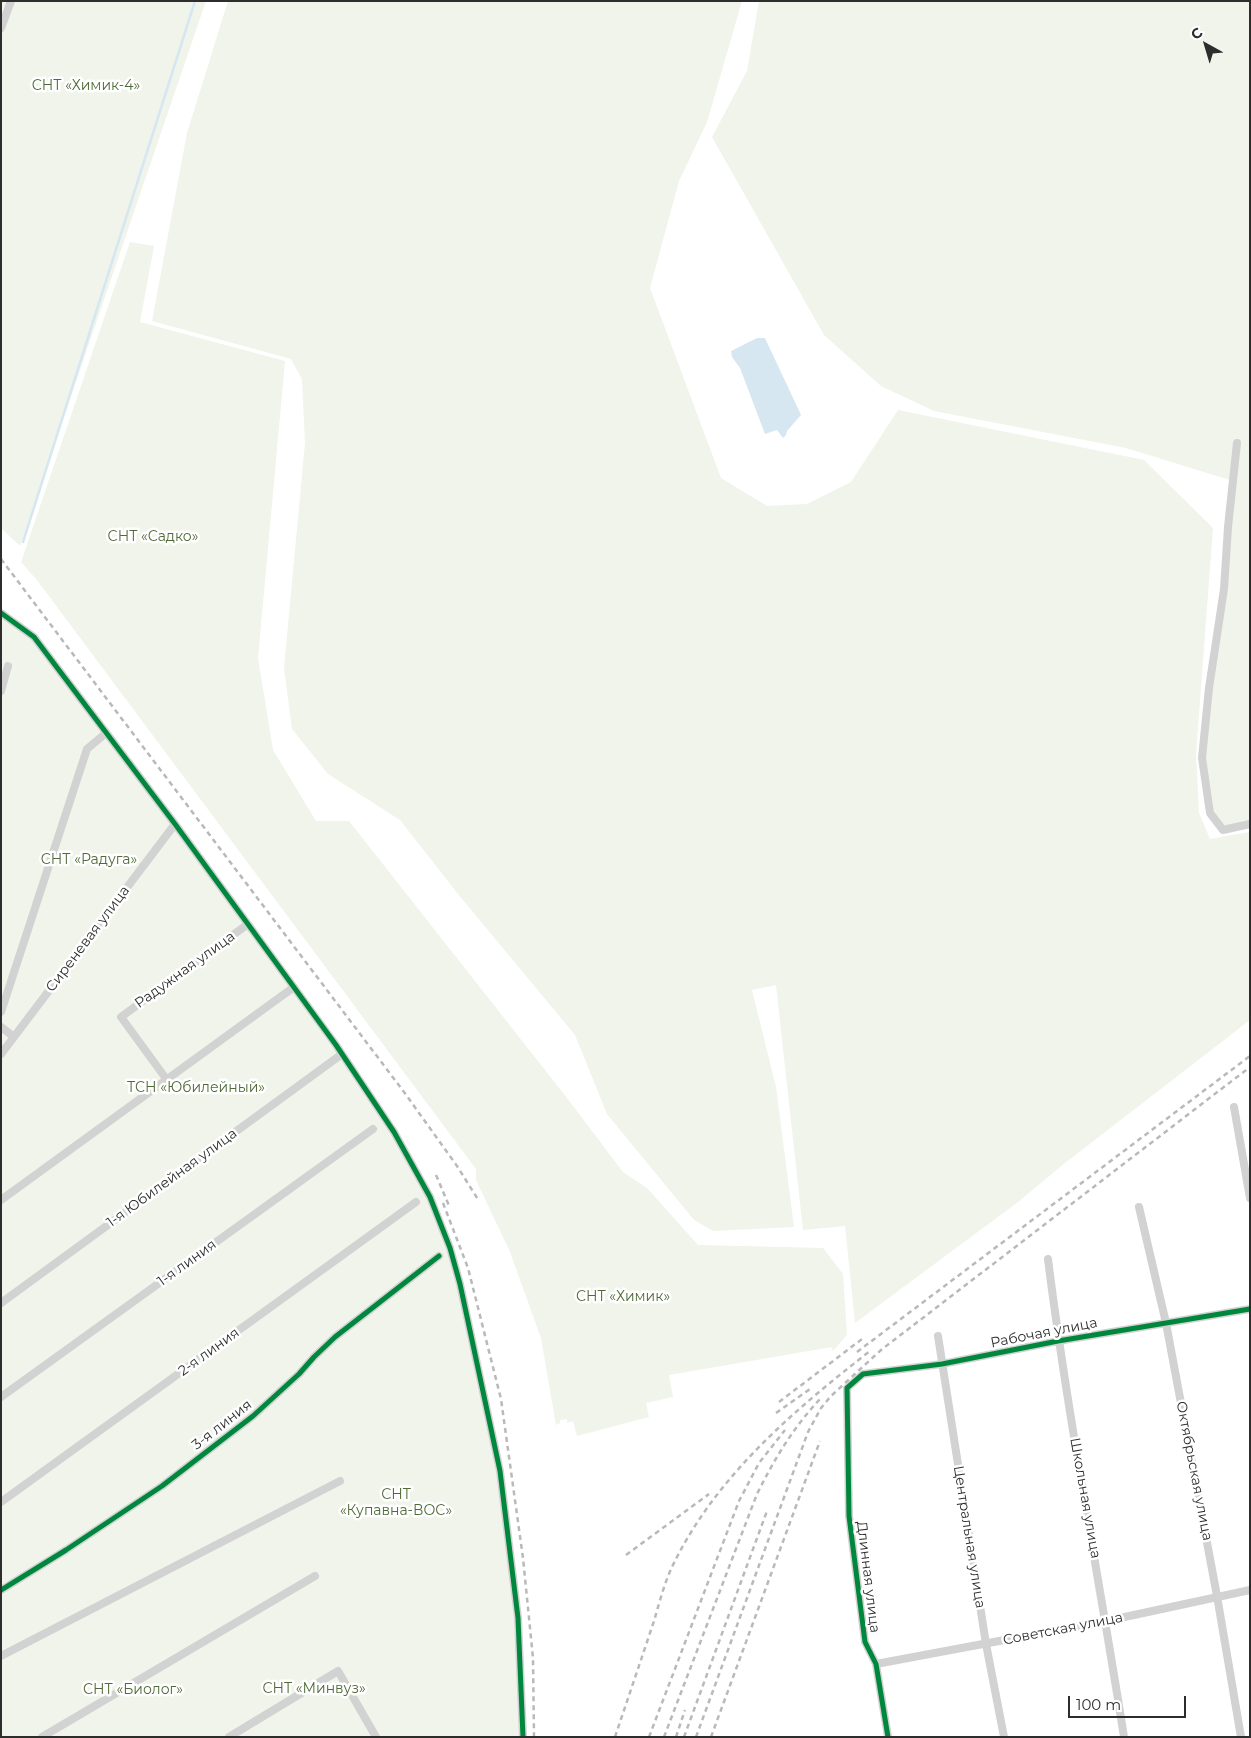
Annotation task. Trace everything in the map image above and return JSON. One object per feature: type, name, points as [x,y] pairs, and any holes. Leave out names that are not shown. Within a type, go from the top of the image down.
[{"type":"street","points":[[1,28],[11,1]]},
{"type":"street","points":[[1237,443],[1228,527],[1224,589],[1209,688],[1202,758],[1210,812],[1223,830],[1250,824]]},
{"type":"street","points":[[1,613],[34,637],[175,824],[342,1054],[394,1132],[430,1197],[450,1248],[460,1284],[500,1471],[518,1618],[523,1737]]},
{"type":"street","points":[[1,691],[8,666]]},
{"type":"street","points":[[1,1012],[87,749],[106,733]]},
{"type":"street","name":"Сиреневая улица","points":[[1,1054],[175,824]]},
{"type":"street","name":"Радужная улица","points":[[167,1080],[122,1017],[248,924]]},
{"type":"street","points":[[1,1200],[294,988]]},
{"type":"street","points":[[1,1027],[14,1037]]},
{"type":"street","name":"1-я Юбилейная улица","points":[[1,1302],[342,1054]]},
{"type":"street","points":[[1234,1107],[1250,1198]]},
{"type":"street","name":"1-я линия","points":[[1,1396],[373,1130]]},
{"type":"street","name":"2-я линия","points":[[1,1502],[416,1202]]},
{"type":"street","name":"Октябрьская улица","points":[[1139,1207],[1166,1323],[1217,1596],[1241,1737]]},
{"type":"street","name":"3-я линия","points":[[1,1590],[66,1550],[162,1486],[253,1416],[299,1374],[314,1356],[335,1337],[439,1256]]},
{"type":"street","name":"Школьная улица","points":[[1048,1258],[1058,1341],[1124,1737]]},
{"type":"street","name":"Рабочая улица","points":[[846,1388],[863,1374],[942,1364],[1058,1341],[1250,1309]]},
{"type":"street","name":"Центральная улица","points":[[938,1336],[986,1644],[1004,1737]]},
{"type":"street","name":"Длинная улица","points":[[846,1388],[849,1516],[865,1642],[876,1664],[888,1737]]},
{"type":"street","points":[[1,1656],[340,1481]]},
{"type":"street","points":[[42,1737],[315,1576]]},
{"type":"street","name":"Советская улица","points":[[876,1664],[1106,1621],[1250,1590]]},
{"type":"street","points":[[229,1737],[338,1671],[376,1737]]},
{"type":"green space","name":"СНТ «Химик-4»","points":[[1,1],[206,1],[20,546],[1,528]]},
{"type":"green space","points":[[228,1],[742,1],[707,122],[679,181],[650,288],[721,478],[767,506],[807,504],[851,482],[898,410],[1144,460],[1213,528],[1196,754],[1199,813],[1210,839],[1250,832],[1250,1020],[1065,1163],[1018,1202],[855,1323],[845,1226],[803,1230],[776,985],[752,990],[776,1087],[794,1227],[713,1231],[694,1220],[607,1114],[575,1035],[458,894],[400,820],[328,774],[292,729],[284,668],[305,443],[302,379],[291,359],[152,321],[187,133]]},
{"type":"green space","points":[[759,1],[1250,1],[1250,824],[1223,830],[1210,813],[1202,758],[1233,481],[1126,448],[934,411],[881,386],[824,335],[712,137],[747,71]]},
{"type":"green space","points":[[130,242],[154,246],[140,322],[285,361],[258,658],[273,750],[316,821],[349,821],[623,1172],[647,1188],[698,1245],[823,1248],[843,1274],[847,1335],[833,1351],[832,1347],[669,1375],[673,1397],[646,1403],[649,1417],[577,1436],[573,1421],[567,1423],[567,1419],[560,1420],[560,1423],[556,1425],[541,1338],[510,1252],[476,1180],[476,1169],[37,580],[21,562]]},
{"type":"green space","points":[[1,613],[34,637],[336,1045],[430,1197],[450,1248],[500,1471],[518,1618],[523,1737],[1,1737]]},
{"type":"water","points":[[757,338],[765,338],[801,415],[783,438],[777,430],[765,434],[740,368],[732,357],[731,351]]},
{"type":"waterway","points":[[23,542],[195,1]]},
{"type":"railway","points":[[1,559],[404,1092],[457,1166],[479,1201]]},
{"type":"railway","points":[[857,1352],[1250,1056]]},
{"type":"railway","points":[[696,1737],[808,1432],[821,1408],[831,1396],[881,1350],[1250,1067]]},
{"type":"railway","points":[[436,1175],[450,1208]]},
{"type":"railway","points":[[443,1203],[468,1268],[501,1399],[523,1558],[533,1658],[534,1737]]},
{"type":"railway","points":[[779,1402],[862,1339]]},
{"type":"railway","points":[[615,1737],[667,1580],[690,1534],[710,1504],[758,1448],[813,1397],[870,1351]]},
{"type":"railway","points":[[776,1413],[810,1389]]},
{"type":"railway","points":[[664,1737],[757,1494],[786,1443],[822,1397]]},
{"type":"railway","points":[[649,1737],[739,1501],[759,1463],[785,1430]]},
{"type":"railway","points":[[711,1737],[820,1441]]},
{"type":"railway","points":[[626,1555],[709,1494]]},
{"type":"railway","points":[[684,1737],[767,1511]]},
{"type":"railway","points":[[676,1737],[685,1710]]},
{"type":"cycle path","points":[[1,613],[34,637],[175,824],[336,1045],[394,1132],[430,1197],[450,1248],[460,1284],[500,1471],[518,1618],[523,1737]]},
{"type":"cycle path","points":[[1,1590],[66,1550],[162,1486],[253,1416],[299,1374],[335,1337],[439,1256]]},
{"type":"cycle path","points":[[888,1737],[876,1664],[865,1642],[849,1516],[847,1388],[863,1374],[942,1364],[1058,1341],[1250,1309]]},
{"type":"park label","name":"СНТ «Садко»","points":[[153,537]]},
{"type":"park label","name":"СНТ «Радуга»","points":[[89,860]]},
{"type":"park label","name":"ТСН «Юбилейный»","points":[[196,1088]]},
{"type":"park label","name":"СНТ «Химик»","points":[[623,1297]]},
{"type":"park label","name":"СНТ «Купавна-ВОС»","points":[[396,1504]]},
{"type":"park label","name":"СНТ «Минвуз»","points":[[314,1689]]},
{"type":"park label","name":"СНТ «Биолог»","points":[[133,1690]]}]
